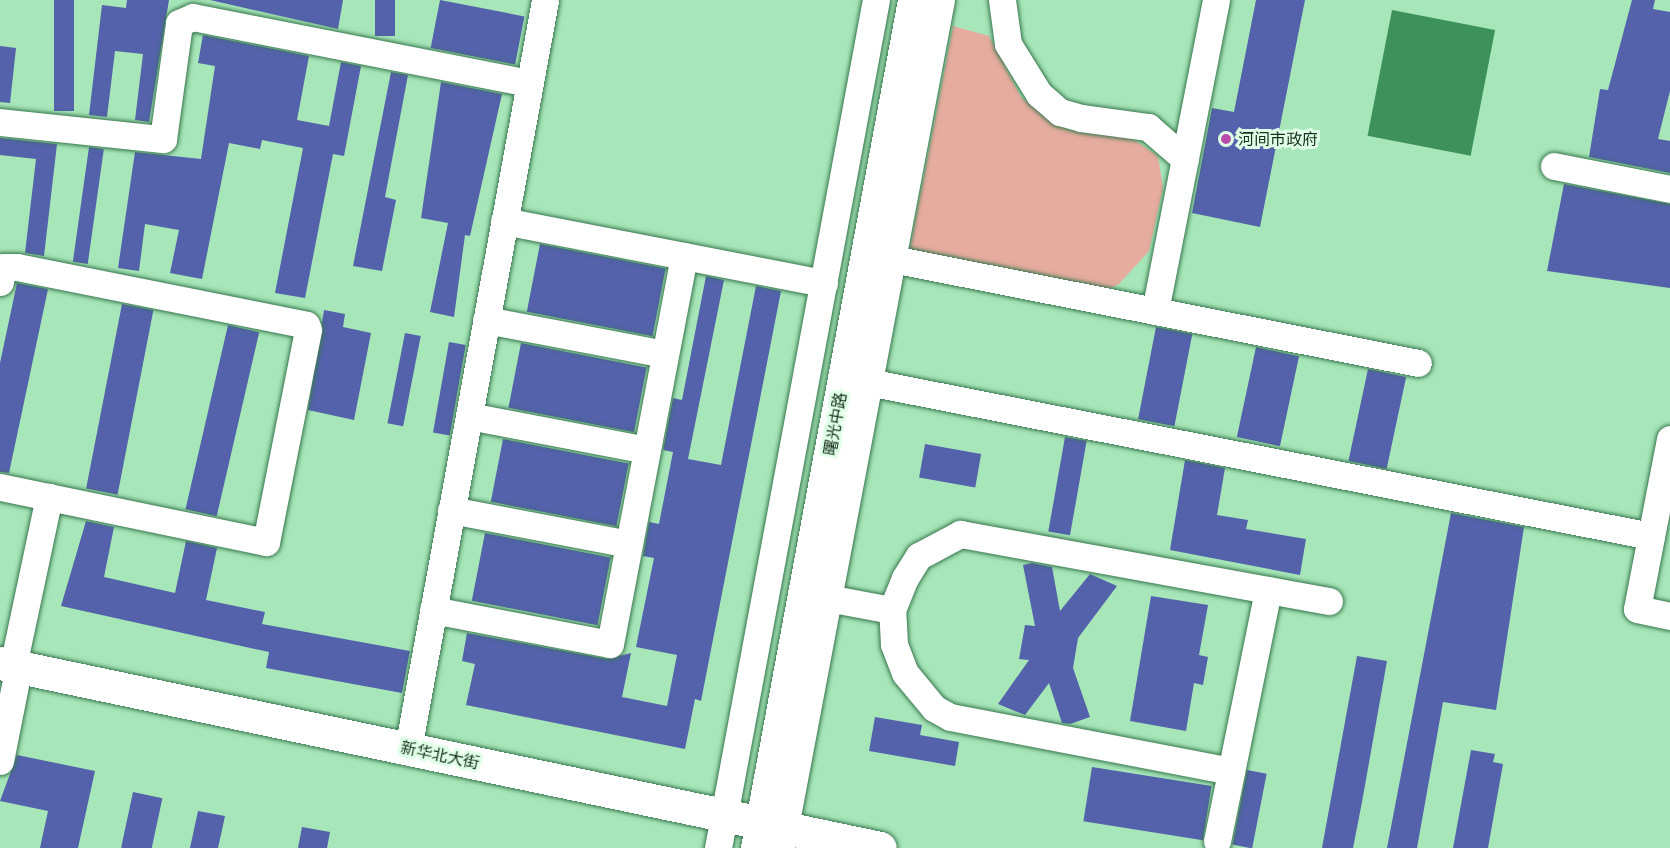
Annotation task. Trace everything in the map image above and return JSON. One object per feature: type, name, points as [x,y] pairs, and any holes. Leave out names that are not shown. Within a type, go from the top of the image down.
[{"type":"main road","name":"曙光中路","points":[[754,837],[895,0]]},
{"type":"main road","name":"曙光中路","points":[[754,837],[816,596],[914,0]]},
{"type":"main road","name":"新华北大街","points":[[7,674],[754,837],[880,848]]},
{"type":"main road","name":"新华北大街","points":[[7,674],[408,749],[754,837]]},
{"type":"street","points":[[408,749],[545,0]]},
{"type":"street","points":[[754,837],[824,283],[876,0]]},
{"type":"street","points":[[892,610],[816,596],[868,382],[941,0]]},
{"type":"street","points":[[1155,311],[1216,0]]},
{"type":"street","points":[[994,1],[1008,44],[1039,94],[1071,115],[1148,127],[1185,159]]},
{"type":"street","points":[[0,122],[163,139],[179,23],[193,17],[530,83]]},
{"type":"street","points":[[1554,166],[1670,189]]},
{"type":"street","points":[[504,221],[824,283]]},
{"type":"street","points":[[433,610],[610,644],[684,256]]},
{"type":"street","points":[[892,259],[1418,363]]},
{"type":"street","points":[[0,282],[3,267],[17,267],[306,325],[308,330],[266,542],[0,487]]},
{"type":"street","points":[[486,320],[665,354]]},
{"type":"street","points":[[868,382],[1652,536]]},
{"type":"street","points":[[469,416],[647,450]]},
{"type":"street","points":[[1670,439],[1637,609],[1670,616]]},
{"type":"street","points":[[0,761],[7,674],[49,497]]},
{"type":"street","points":[[452,510],[629,544]]},
{"type":"street","points":[[1231,771],[950,717],[934,708],[904,673],[894,644],[892,610],[919,556],[960,534],[1329,602]]},
{"type":"street","points":[[1217,841],[1268,590]]},
{"type":"shaded area","points":[[1392,10],[1495,30],[1471,156],[1368,136]]},
{"type":"shaded area","points":[[953,26],[989,36],[1021,97],[1054,123],[1069,130],[1130,137],[1158,156],[1163,188],[1149,251],[1119,284],[1109,289],[909,252]]},
{"type":"building","points":[[54,0],[74,0],[74,111],[54,111]]},
{"type":"building","points":[[127,0],[169,0],[149,122],[135,120],[143,54],[115,51],[107,117],[89,115],[102,5],[126,8]]},
{"type":"building","points":[[210,0],[343,0],[338,29]]},
{"type":"building","points":[[375,0],[395,0],[395,36],[375,36]]},
{"type":"building","points":[[440,0],[524,16],[515,65],[431,48]]},
{"type":"building","points":[[1256,0],[1305,0],[1260,227],[1192,213],[1212,108],[1234,112]]},
{"type":"building","points":[[1632,0],[1655,0],[1653,9],[1670,12],[1670,91],[1658,139],[1670,141],[1670,173],[1589,157],[1600,89],[1608,90]]},
{"type":"building","points":[[203,35],[309,56],[297,120],[329,126],[341,62],[361,66],[344,156],[333,154],[305,298],[275,293],[303,148],[262,140],[260,149],[229,143],[202,279],[170,273],[179,230],[145,224],[139,271],[118,268],[135,152],[201,159],[215,66],[198,63]]},
{"type":"building","points":[[0,46],[16,48],[10,103],[0,102]]},
{"type":"building","points":[[391,72],[408,75],[385,197],[396,200],[382,271],[353,266]]},
{"type":"building","points":[[441,82],[502,94],[470,236],[465,235],[454,317],[430,312],[448,223],[421,218]]},
{"type":"building","points":[[0,138],[57,144],[44,256],[25,253],[36,159],[0,155]]},
{"type":"building","points":[[89,147],[104,149],[88,264],[73,262]]},
{"type":"building","points":[[1564,184],[1670,204],[1670,288],[1547,271]]},
{"type":"building","points":[[540,244],[666,268],[652,336],[527,312]]},
{"type":"building","points":[[706,276],[724,280],[688,459],[721,465],[756,286],[781,291],[701,701],[695,699],[685,749],[466,705],[475,664],[462,661],[467,633],[607,659],[631,653],[622,697],[667,706],[677,655],[636,647],[654,558],[643,556],[649,522],[659,524],[673,452],[663,450],[673,398],[682,400]]},
{"type":"building","points":[[17,283],[48,289],[9,473],[0,472],[0,363]]},
{"type":"building","points":[[122,304],[153,310],[118,495],[86,489]]},
{"type":"building","points":[[324,310],[345,314],[343,327],[371,333],[354,420],[308,410]]},
{"type":"building","points":[[228,325],[259,332],[217,516],[185,509]]},
{"type":"building","points":[[1156,327],[1192,334],[1174,426],[1138,419]]},
{"type":"building","points":[[405,333],[421,336],[403,426],[387,423]]},
{"type":"building","points":[[449,342],[466,345],[450,436],[433,433]]},
{"type":"building","points":[[521,343],[647,367],[634,432],[508,408]]},
{"type":"building","points":[[1256,347],[1299,356],[1280,446],[1237,437]]},
{"type":"building","points":[[1368,369],[1406,377],[1387,469],[1348,461]]},
{"type":"building","points":[[1065,437],[1087,441],[1070,535],[1048,532]]},
{"type":"building","points":[[503,439],[629,463],[616,526],[491,502]]},
{"type":"building","points":[[925,444],[981,454],[975,487],[919,477]]},
{"type":"building","points":[[1185,460],[1225,468],[1217,515],[1248,520],[1246,529],[1306,539],[1300,575],[1170,550]]},
{"type":"building","points":[[1451,513],[1524,527],[1496,710],[1443,702],[1417,848],[1387,848]]},
{"type":"building","points":[[86,521],[114,527],[104,577],[175,593],[186,541],[217,548],[206,600],[265,612],[262,624],[410,651],[402,693],[266,668],[269,652],[61,606]]},
{"type":"building","points":[[485,533],[611,557],[597,625],[472,601]]},
{"type":"building","points":[[1032,563],[1052,567],[1060,611],[1090,574],[1117,586],[1078,638],[1073,668],[1090,717],[1070,724],[1062,723],[1049,683],[1025,715],[998,704],[1029,660],[1019,659],[1025,625],[1035,626],[1023,565]]},
{"type":"building","points":[[1151,596],[1208,605],[1199,655],[1208,657],[1203,685],[1194,683],[1186,731],[1130,721]]},
{"type":"building","points":[[1357,656],[1387,661],[1362,802],[1353,848],[1322,848]]},
{"type":"building","points":[[875,717],[922,725],[920,735],[959,742],[955,766],[869,751]]},
{"type":"building","points":[[1471,750],[1495,754],[1493,762],[1503,764],[1488,848],[1453,848]]},
{"type":"building","points":[[17,755],[95,771],[78,848],[40,848],[48,811],[0,801]]},
{"type":"building","points":[[1092,767],[1212,786],[1203,840],[1083,821]]},
{"type":"building","points":[[1247,770],[1267,774],[1252,848],[1232,845]]},
{"type":"building","points":[[133,792],[162,798],[152,848],[121,848]]},
{"type":"building","points":[[198,811],[225,816],[218,848],[190,848]]},
{"type":"building","points":[[302,827],[330,832],[327,848],[298,848]]},
{"type":"place","name":"河间市政府","points":[[1226,139]]}]
